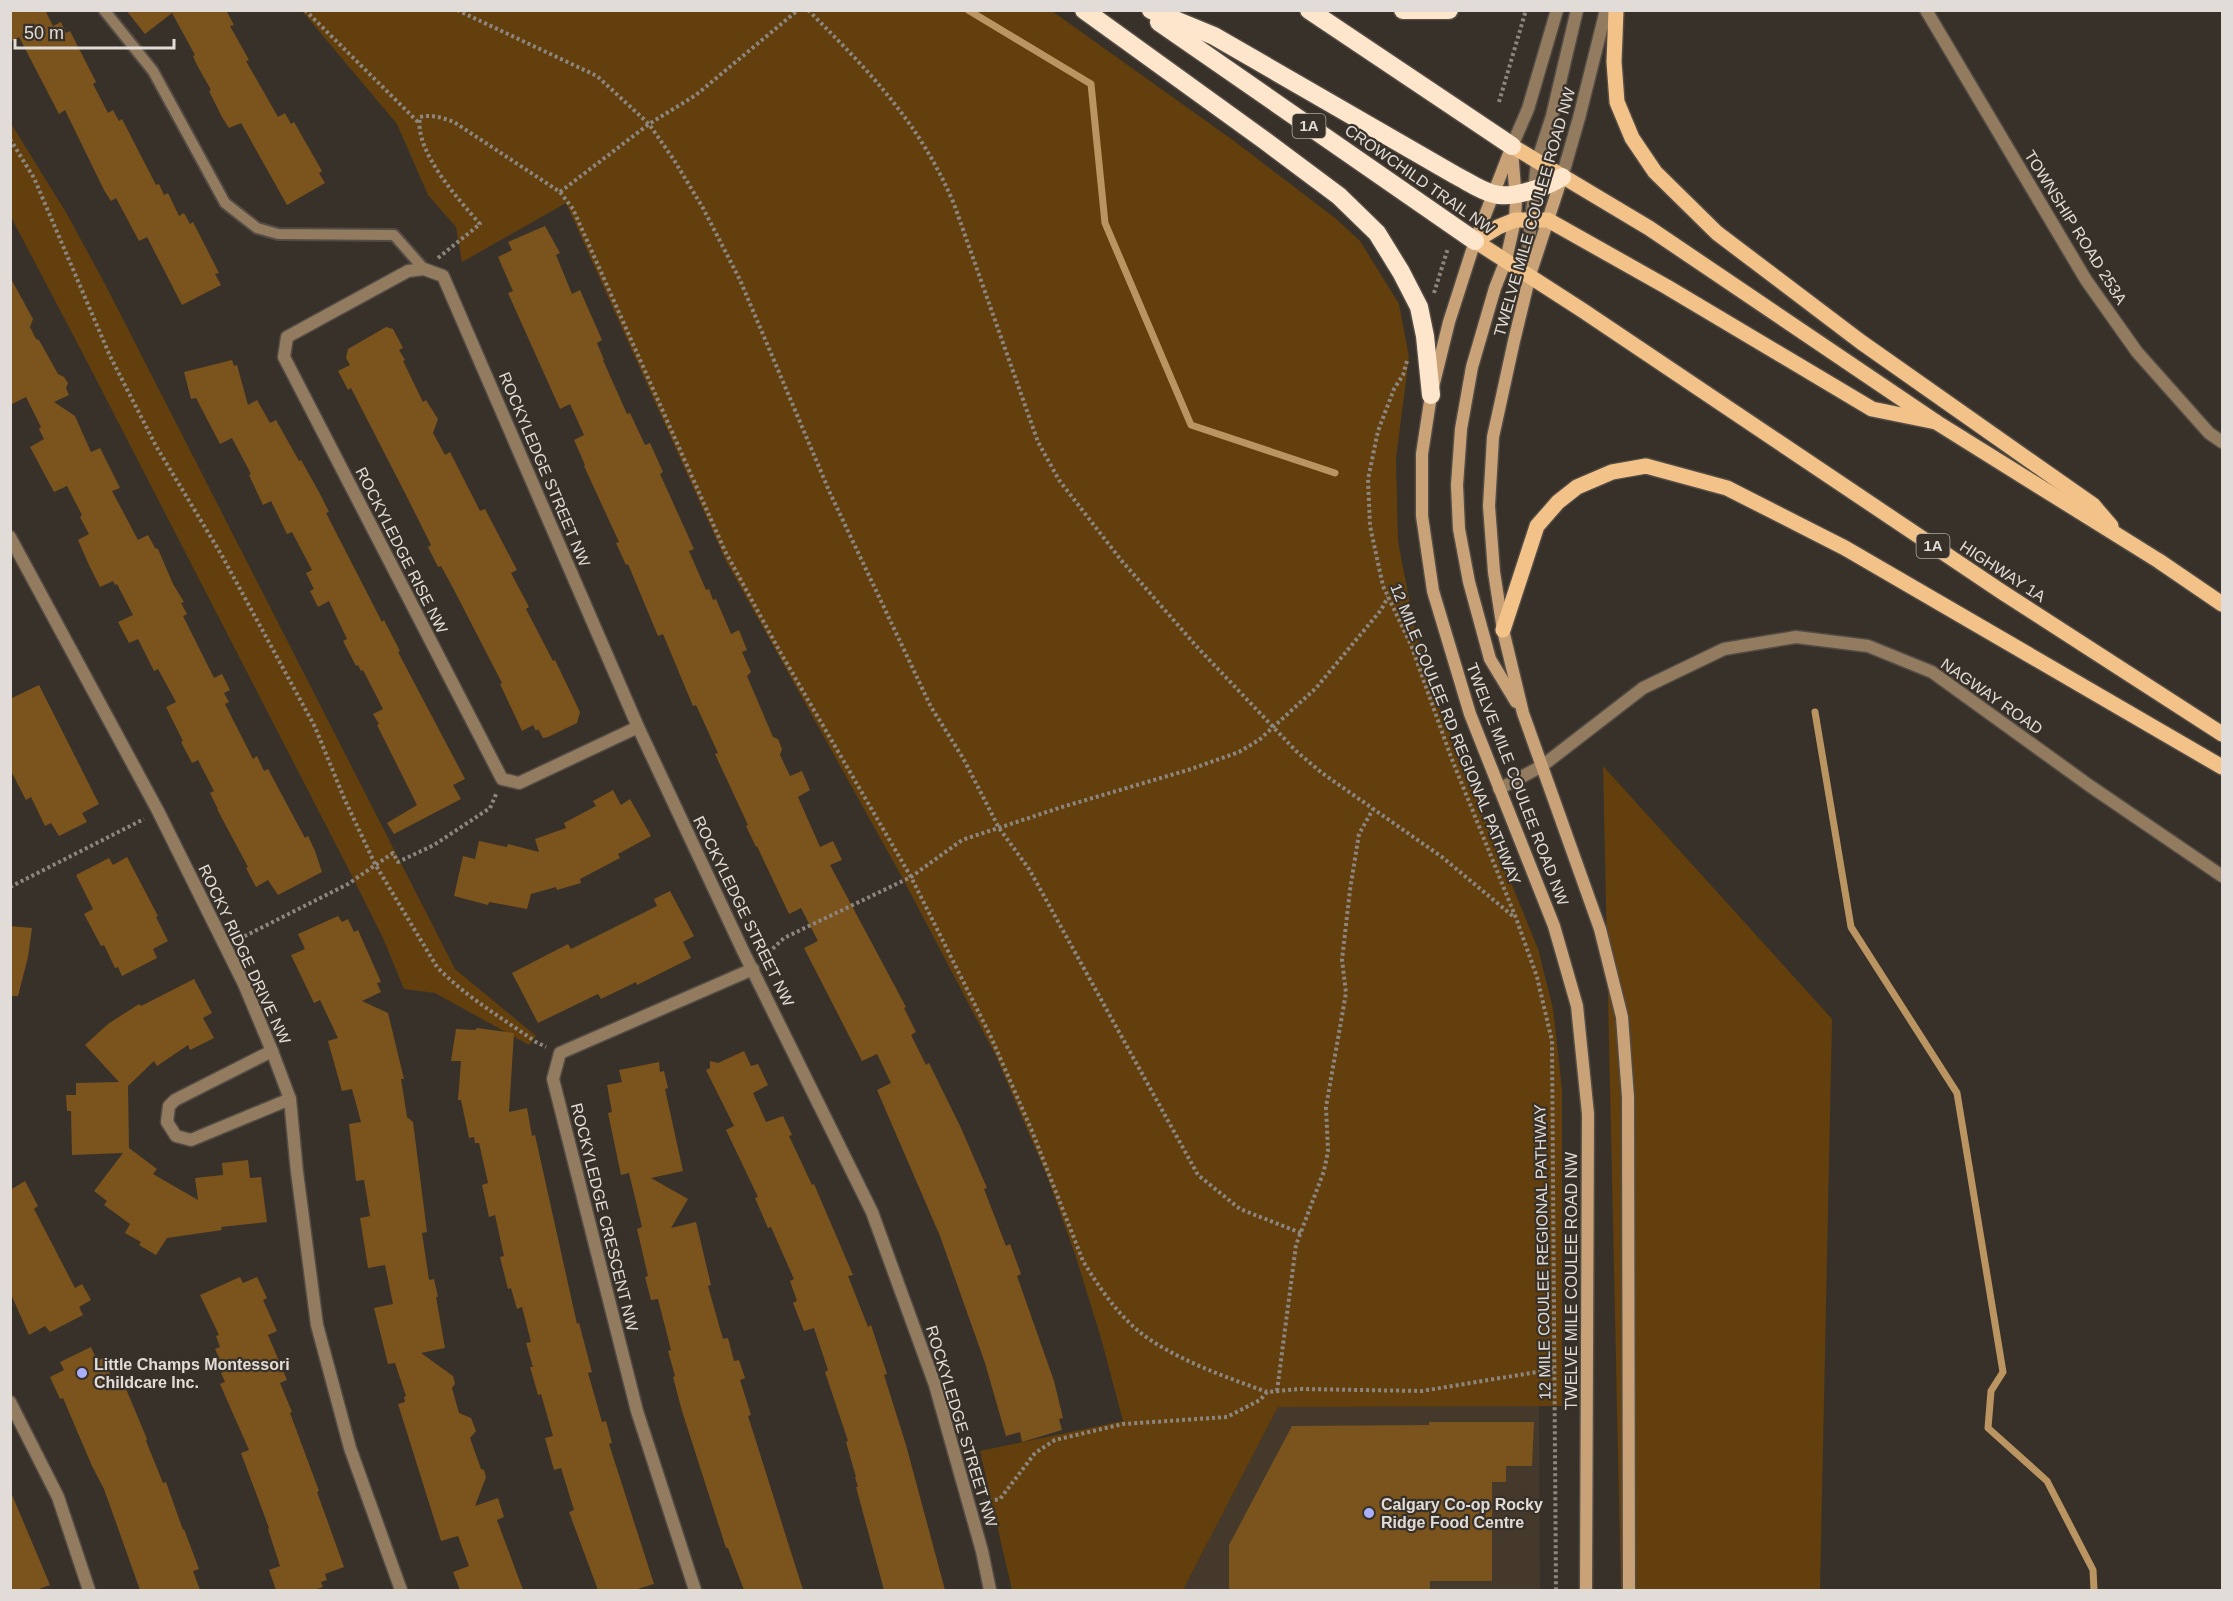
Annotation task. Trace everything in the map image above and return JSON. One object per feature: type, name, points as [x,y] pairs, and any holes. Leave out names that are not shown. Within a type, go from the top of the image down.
[{"type":"highway","points":[[1084,10],[1339,196],[1377,233],[1419,307],[1425,336],[1431,395]]},
{"type":"highway","name":"CROWCHILD TRAIL NW","points":[[1143,10],[1475,241]]},
{"type":"highway","points":[[1151,10],[1214,36],[1455,175],[1495,195],[1524,192],[1550,185],[1562,177]]},
{"type":"highway","points":[[1309,10],[1512,146]]},
{"type":"highway","points":[[1403,10],[1449,10]]},
{"type":"main road","points":[[1616,10],[1614,62],[1617,102],[1632,138],[1655,172],[1717,233],[1861,342],[2093,505],[2121,538]]},
{"type":"main road","name":"TWELVE MILE COULEE ROAD NW","points":[[1512,146],[1495,195],[1475,241],[1449,322],[1431,395],[1422,454],[1422,516],[1433,591],[1470,714],[1554,926],[1577,1006],[1588,1114],[1586,1590]]},
{"type":"main road","points":[[1512,146],[1649,228],[1936,423],[2223,604]]},
{"type":"main road","points":[[1512,146],[1524,192],[1522,220],[1495,288],[1472,367],[1461,429],[1457,485],[1459,529],[1469,582],[1490,659],[1523,713]]},
{"type":"main road","name":"TWELVE MILE COULEE ROAD NW","points":[[1562,177],[1530,275],[1493,437],[1488,506],[1494,572],[1503,630],[1523,713],[1600,929],[1622,1017],[1628,1097],[1629,1590]]},
{"type":"main road","points":[[1475,241],[1498,227],[1522,220],[1548,220],[1648,276],[1872,409],[1936,423]]},
{"type":"main road","name":"CROWCHILD TRAIL NW","points":[[1475,241],[1530,275],[1647,355]]},
{"type":"main road","name":"HIGHWAY 1A","points":[[1647,355],[2002,592],[2223,734]]},
{"type":"main road","points":[[1503,630],[1537,525],[1558,502],[1577,487],[1612,472],[1646,466],[1726,488],[1845,548],[2223,767]]},
{"type":"street","name":"TWELVE MILE COULEE ROAD NW","points":[[1512,146],[1528,110],[1557,10]]},
{"type":"street","points":[[1530,275],[1522,220],[1524,192],[1537,162],[1552,116],[1577,10]]},
{"type":"street","name":"TWELVE MILE COULEE ROAD NW","points":[[1562,177],[1606,10]]},
{"type":"street","name":"TOWNSHIP ROAD 253A","points":[[1926,10],[2086,280],[2137,352],[2209,434],[2223,442]]},
{"type":"street","name":"ROCKYLEDGE STREET NW","points":[[424,269],[443,276],[638,727],[872,1212],[935,1385],[982,1551],[990,1590]]},
{"type":"street","name":"ROCKYLEDGE RISE NW","points":[[424,269],[408,272],[287,337],[284,357],[502,779]]},
{"type":"street","name":"ROCKY RIDGE DRIVE NW","points":[[10,537],[158,811],[225,946],[272,1051],[290,1099],[317,1325],[350,1448],[401,1590]]},
{"type":"street","name":"NAGWAY ROAD","points":[[1498,789],[1542,766],[1643,688],[1724,649],[1796,637],[1868,646],[1932,672],[2090,786],[2223,876]]},
{"type":"street","points":[[502,779],[519,783],[638,727]]},
{"type":"street","points":[[560,1053],[753,969]]},
{"type":"street","points":[[272,1051],[175,1100],[169,1106],[167,1122],[176,1136],[191,1140],[290,1099]]},
{"type":"street","name":"ROCKYLEDGE CRESCENT NW","points":[[560,1053],[553,1079],[638,1411],[695,1590]]},
{"type":"street","points":[[10,1402],[58,1497],[89,1590]]},
{"type":"lane","points":[[104,10],[153,71],[225,203],[257,228],[278,234],[394,234],[424,269]]},
{"type":"path","points":[[305,10],[419,123]]},
{"type":"path","points":[[457,10],[597,76],[649,124],[703,208],[740,280],[830,493],[931,707],[963,758],[999,828],[1029,869],[1198,1175],[1240,1209],[1301,1233]]},
{"type":"path","points":[[560,192],[649,124],[696,95],[798,10]]},
{"type":"path","points":[[808,10],[877,81],[920,138],[942,175],[1038,442],[1059,480],[1121,560],[1296,751],[1322,773],[1442,857],[1516,918]]},
{"type":"path","points":[[1499,102],[1526,10]]},
{"type":"path","points":[[424,269],[480,224],[444,182],[422,139],[420,117],[440,117],[454,122],[560,192],[573,208],[725,551],[779,650],[911,877],[1004,1065],[1083,1261],[1096,1283],[1121,1314],[1147,1338],[1189,1362],[1267,1392],[1300,1389],[1422,1391],[1555,1369]]},
{"type":"path","points":[[10,139],[34,178],[110,356],[156,446],[221,554],[315,727],[344,798],[375,864],[437,967],[459,988],[536,1042],[560,1053]]},
{"type":"path","points":[[1431,300],[1448,248]]},
{"type":"path","name":"12 MILE COULEE RD REGIONAL PATHWAY","points":[[1408,351],[1403,375],[1394,389],[1378,431],[1368,479],[1370,526],[1383,586],[1411,645],[1451,757],[1516,918]]},
{"type":"path","points":[[753,969],[784,938],[911,877],[962,840],[1188,770],[1229,756],[1258,740],[1316,688],[1382,610],[1388,597]]},
{"type":"path","points":[[225,946],[348,884],[393,853],[398,862],[434,845],[490,808],[502,779]]},
{"type":"path","points":[[1277,1391],[1296,1245],[1324,1171],[1328,1150],[1326,1107],[1346,993],[1342,960],[1350,890],[1359,834],[1373,809]]},
{"type":"path","points":[[10,887],[158,811]]},
{"type":"path","name":"12 MILE COULEE REGIONAL PATHWAY","points":[[1516,918],[1537,978],[1552,1041],[1556,1590]]},
{"type":"path","points":[[969,1504],[1000,1499],[1035,1453],[1055,1440],[1123,1424],[1227,1417],[1252,1406],[1267,1392]]},
{"type":"shaded area","points":[[302,11],[1052,11],[1234,141],[1335,218],[1360,241],[1399,304],[1409,357],[1396,459],[1398,541],[1415,630],[1442,713],[1538,949],[1553,1009],[1562,1089],[1562,1406],[1278,1407],[1183,1590],[1012,1590],[980,1451],[1123,1421],[1075,1254],[1047,1176],[995,1054],[902,877],[726,561],[566,203],[462,262],[456,227],[428,195],[397,124]]},
{"type":"shaded area","points":[[10,122],[67,214],[105,284],[455,969],[536,1036],[529,1045],[435,993],[404,989],[383,938],[349,870],[11,217]]},
{"type":"shaded area","points":[[1603,766],[1832,1019],[1820,1590],[1621,1590]]},
{"type":"shaded area","name":"Calgary Co-op Rocky Ridge Food Centre","points":[[1539,1406],[1540,1590],[1183,1590],[1278,1407]]},
{"type":"building","points":[[10,10],[45,10],[53,26],[61,22],[66,33],[70,31],[96,82],[93,84],[108,113],[113,110],[119,121],[122,119],[156,185],[159,184],[164,195],[168,193],[179,216],[184,213],[190,224],[193,222],[219,273],[215,274],[221,285],[182,305],[147,237],[139,241],[116,198],[111,201],[104,190],[65,110],[59,114],[19,37],[10,42]]},
{"type":"building","points":[[126,10],[226,10],[234,25],[230,26],[249,60],[246,61],[278,117],[285,113],[291,124],[294,122],[322,171],[319,173],[325,183],[287,205],[241,123],[229,128],[222,117],[193,56],[195,55],[172,13],[145,34]]},
{"type":"building","points":[[545,226],[560,253],[556,255],[572,294],[580,290],[602,340],[597,343],[627,414],[630,413],[645,445],[650,443],[663,472],[660,474],[694,549],[689,551],[706,590],[709,589],[713,600],[716,599],[731,634],[739,630],[747,650],[742,652],[751,672],[747,676],[773,737],[778,739],[782,749],[780,755],[790,776],[802,771],[810,790],[798,797],[820,847],[833,841],[842,860],[830,865],[906,1007],[904,1008],[916,1032],[911,1035],[926,1065],[929,1063],[987,1188],[984,1189],[1006,1246],[1010,1244],[1021,1274],[1017,1276],[1054,1381],[1063,1418],[1059,1419],[1062,1430],[1022,1442],[1020,1432],[1006,1436],[985,1363],[940,1236],[877,1090],[891,1083],[877,1054],[862,1061],[804,948],[818,941],[801,908],[789,914],[756,847],[696,705],[693,706],[663,634],[658,636],[628,564],[626,565],[616,543],[619,542],[574,440],[584,435],[570,404],[560,409],[508,293],[513,291],[498,257],[512,250],[508,242]]},
{"type":"building","points":[[10,277],[33,319],[30,327],[36,339],[39,340],[58,374],[68,383],[66,388],[69,395],[54,402],[75,416],[91,452],[100,448],[120,488],[112,491],[138,540],[148,535],[155,548],[158,549],[173,584],[184,602],[181,603],[187,614],[183,616],[214,678],[222,674],[230,690],[224,693],[229,702],[225,704],[253,759],[257,756],[264,771],[268,769],[305,838],[308,836],[315,851],[322,872],[278,895],[268,880],[256,887],[217,809],[210,793],[214,791],[198,760],[192,763],[181,742],[183,741],[166,707],[176,702],[158,669],[154,671],[138,639],[129,643],[118,622],[133,615],[117,584],[115,585],[113,581],[100,587],[78,540],[89,534],[80,517],[82,515],[67,486],[54,492],[30,447],[44,439],[39,429],[41,427],[26,397],[10,405]]},
{"type":"building","points":[[386,327],[393,329],[403,348],[399,350],[405,360],[403,361],[423,402],[426,400],[438,419],[433,433],[445,455],[450,452],[480,511],[485,509],[517,570],[511,573],[529,607],[526,609],[553,661],[555,660],[580,712],[577,723],[548,737],[543,738],[533,725],[522,731],[500,684],[502,683],[441,566],[438,567],[428,547],[431,545],[406,495],[351,388],[348,390],[338,371],[350,365],[346,358],[348,349]]},
{"type":"building","points":[[232,360],[234,366],[237,365],[248,405],[257,400],[270,423],[276,420],[319,492],[329,512],[326,513],[382,622],[384,620],[400,651],[398,652],[465,779],[453,785],[461,799],[394,834],[387,823],[417,805],[373,714],[383,709],[363,670],[361,671],[358,665],[356,666],[343,641],[347,639],[329,601],[318,607],[310,591],[314,589],[306,573],[312,570],[292,532],[287,534],[271,501],[263,505],[249,475],[251,474],[232,438],[220,444],[196,398],[191,399],[184,372]]},
{"type":"building","points":[[39,685],[99,804],[82,813],[87,822],[59,836],[51,823],[45,826],[31,797],[26,800],[10,769],[10,699]]},
{"type":"building","points":[[613,790],[621,805],[630,799],[651,836],[618,854],[620,858],[580,879],[581,883],[531,894],[527,909],[489,902],[488,905],[454,896],[463,856],[475,859],[479,841],[507,847],[508,844],[539,852],[535,839],[566,828],[564,823],[596,806],[593,801]]},
{"type":"building","points":[[127,857],[158,916],[156,917],[168,941],[153,949],[157,958],[122,976],[118,967],[115,968],[104,945],[101,946],[84,914],[93,909],[76,875],[109,858],[113,865]]},
{"type":"building","points":[[670,891],[694,936],[683,942],[691,958],[637,985],[636,982],[601,999],[598,994],[538,1023],[512,973],[568,944],[571,949],[657,906],[654,899]]},
{"type":"building","points":[[338,916],[342,922],[348,919],[354,932],[358,930],[381,982],[377,983],[381,992],[362,1001],[388,1013],[404,1079],[401,1079],[407,1117],[413,1122],[427,1232],[422,1233],[429,1280],[434,1279],[438,1297],[436,1297],[445,1348],[421,1353],[453,1376],[455,1384],[452,1388],[459,1413],[471,1418],[476,1431],[470,1438],[486,1477],[475,1506],[498,1498],[504,1517],[497,1520],[523,1590],[460,1590],[453,1572],[469,1566],[458,1536],[441,1541],[398,1404],[405,1402],[404,1397],[406,1396],[395,1363],[388,1364],[374,1308],[393,1304],[385,1265],[368,1268],[360,1218],[370,1216],[364,1180],[356,1181],[349,1124],[361,1122],[352,1089],[342,1091],[328,1041],[338,1038],[320,1000],[314,1003],[291,955],[305,949],[298,934]]},
{"type":"building","points":[[10,926],[32,928],[28,957],[18,996],[10,996]]},
{"type":"building","points":[[194,979],[212,1013],[203,1018],[214,1038],[190,1050],[188,1045],[157,1066],[154,1061],[128,1086],[129,1148],[157,1169],[153,1174],[198,1200],[195,1178],[223,1175],[222,1163],[248,1160],[250,1178],[261,1177],[267,1222],[221,1227],[222,1230],[167,1238],[156,1255],[139,1245],[141,1242],[125,1233],[130,1224],[104,1205],[107,1201],[94,1191],[123,1153],[72,1155],[71,1111],[67,1111],[66,1095],[76,1095],[76,1083],[119,1082],[85,1045],[108,1024],[139,1004],[141,1006]]},
{"type":"building","points":[[477,1028],[514,1033],[509,1112],[527,1108],[577,1324],[579,1323],[592,1372],[588,1373],[602,1422],[606,1421],[612,1443],[609,1444],[654,1584],[634,1590],[598,1590],[569,1512],[574,1510],[561,1468],[554,1470],[545,1438],[553,1436],[541,1394],[538,1395],[530,1367],[533,1367],[526,1343],[531,1342],[522,1307],[517,1309],[511,1288],[508,1289],[500,1257],[504,1256],[495,1215],[489,1217],[482,1185],[488,1183],[479,1143],[475,1143],[474,1137],[469,1138],[461,1100],[458,1100],[461,1061],[451,1061],[456,1029],[475,1030]]},
{"type":"building","points":[[744,1051],[751,1066],[758,1064],[768,1085],[753,1093],[766,1122],[783,1116],[792,1135],[789,1136],[812,1185],[814,1184],[853,1275],[848,1276],[868,1327],[871,1325],[887,1374],[884,1375],[906,1445],[945,1590],[884,1590],[856,1487],[858,1487],[856,1477],[846,1442],[848,1441],[825,1372],[828,1370],[814,1328],[804,1331],[793,1303],[797,1301],[790,1281],[794,1279],[771,1227],[768,1228],[755,1198],[758,1197],[726,1130],[734,1126],[706,1070],[710,1068],[710,1061],[718,1063]]},
{"type":"building","points":[[659,1062],[660,1072],[664,1071],[668,1088],[665,1089],[683,1171],[651,1178],[688,1199],[671,1228],[696,1222],[711,1285],[708,1286],[720,1329],[723,1339],[728,1338],[734,1361],[739,1360],[745,1378],[740,1380],[751,1415],[748,1416],[803,1590],[744,1590],[728,1548],[726,1548],[682,1411],[668,1351],[671,1350],[658,1299],[651,1300],[637,1229],[642,1227],[629,1173],[621,1175],[608,1113],[612,1112],[607,1085],[622,1082],[619,1070]]},
{"type":"building","points":[[25,1181],[38,1206],[34,1209],[75,1288],[82,1284],[91,1300],[79,1307],[83,1315],[50,1332],[45,1326],[29,1335],[10,1292],[10,1190]]},
{"type":"building","points":[[240,1277],[243,1283],[257,1277],[267,1298],[263,1300],[277,1331],[268,1335],[287,1380],[280,1383],[292,1412],[290,1413],[344,1567],[325,1574],[327,1580],[321,1582],[323,1587],[313,1590],[276,1590],[269,1570],[280,1566],[269,1528],[241,1453],[249,1450],[220,1384],[225,1382],[221,1373],[225,1371],[215,1349],[220,1347],[216,1336],[219,1335],[200,1295]]},
{"type":"building","points":[[91,1347],[97,1361],[103,1358],[113,1381],[121,1377],[163,1483],[166,1482],[199,1569],[193,1571],[200,1590],[140,1590],[104,1489],[63,1398],[60,1399],[50,1377],[64,1370],[60,1362]]},
{"type":"building","name":"Calgary Co-op Rocky Ridge Food Centre","points":[[1429,1422],[1534,1422],[1532,1466],[1506,1466],[1506,1482],[1492,1482],[1492,1581],[1430,1581],[1430,1590],[1229,1590],[1229,1545],[1292,1426],[1429,1425]]},
{"type":"building","points":[[10,1490],[50,1585],[36,1590],[10,1590]]},
{"type":"waterway","points":[[968,10],[1091,84],[1105,223],[1191,425],[1335,473]]},
{"type":"waterway","points":[[1815,712],[1851,927],[1957,1093],[2003,1372],[1991,1391],[1988,1428],[2047,1481],[2093,1570],[2094,1590]]},
{"type":"place","name":"Little Champs Montessori Childcare Inc.","points":[[82,1373]]},
{"type":"place","name":"Calgary Co-op Rocky Ridge Food Centre","points":[[1369,1513]]}]
